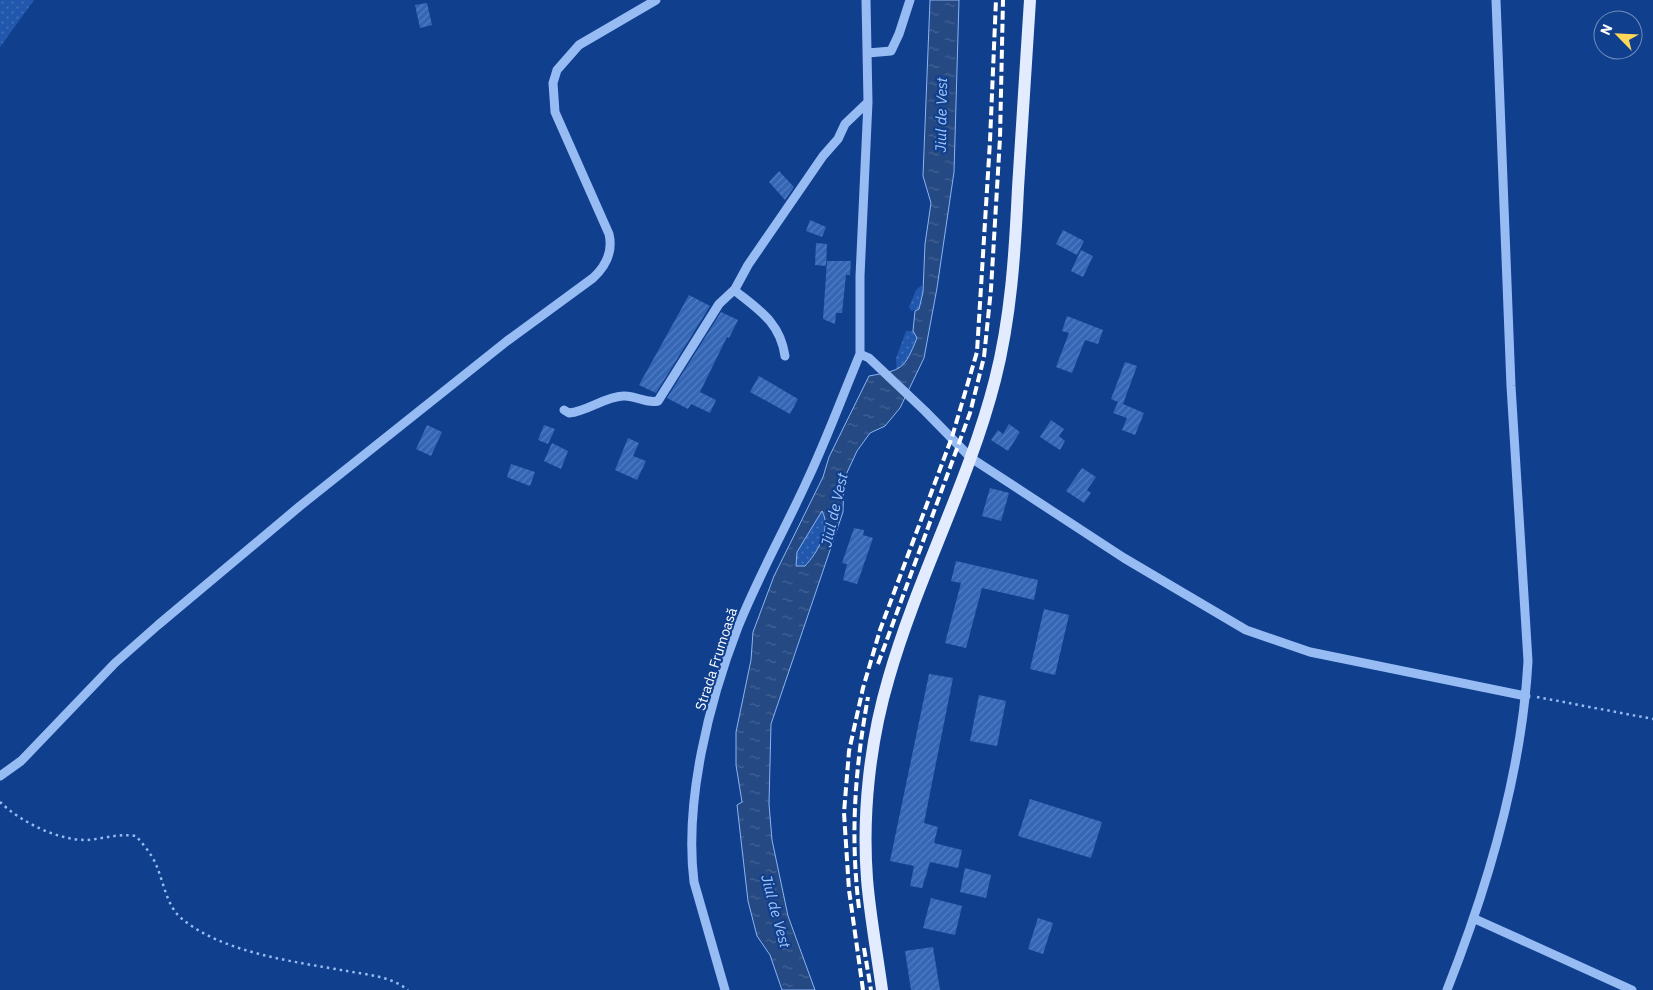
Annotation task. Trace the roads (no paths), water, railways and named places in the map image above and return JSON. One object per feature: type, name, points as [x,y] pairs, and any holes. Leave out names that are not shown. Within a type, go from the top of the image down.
[{"type":"main road","points":[[882,990],[867,878],[868,801],[872,759],[888,680],[899,645],[971,458],[995,379],[1009,306],[1015,250],[1030,0]]},
{"type":"street","points":[[0,776],[21,761],[116,663],[158,624],[300,506],[507,340],[593,278],[602,269],[611,244],[609,234],[555,112],[553,83],[557,70],[579,45],[656,0]]},
{"type":"street","points":[[866,0],[868,102],[860,276],[865,356],[925,411],[971,458],[1124,558],[1246,630],[1310,652],[1526,696]]},
{"type":"street","points":[[868,52],[891,52],[910,0]]},
{"type":"street","points":[[1447,990],[1475,919],[1508,795],[1526,696],[1528,661],[1511,386],[1496,0]]},
{"type":"street","points":[[564,410],[569,413],[580,412],[622,396],[633,397],[650,403],[658,402],[720,304],[734,290],[748,265],[802,188],[808,175],[838,140],[845,124],[868,102]]},
{"type":"street","points":[[734,290],[773,323],[779,333],[785,356]]},
{"type":"street","name":"Strada Frumoasă","points":[[725,990],[694,882],[692,866],[696,788],[704,748],[718,689],[738,627],[865,356]]},
{"type":"street","points":[[1475,919],[1632,990]]},
{"type":"water","name":"Jiul de Vest","points":[[930,0],[959,0],[954,172],[937,288],[924,358],[900,408],[885,426],[870,433],[857,451],[844,479],[843,512],[771,724],[769,804],[772,840],[788,916],[815,990],[782,990],[770,955],[757,936],[748,901],[737,805],[742,802],[736,765],[736,732],[751,660],[753,632],[774,576],[823,477],[829,457],[869,376],[889,372],[901,367],[909,357],[917,338],[913,331],[915,311],[919,309],[923,292],[925,244],[931,203],[923,176]],"holes":[[[822,511],[825,518],[824,533],[818,548],[805,566],[796,566],[797,552]]]},
{"type":"railway","points":[[863,990],[849,890],[844,813],[849,751],[863,688],[880,630],[952,437],[977,352],[990,141],[996,0]]},
{"type":"railway","points":[[878,664],[970,413],[984,357],[991,289],[1000,138],[1003,0]]},
{"type":"railway","points":[[859,908],[856,881],[855,802],[868,697]]},
{"type":"railway","points":[[864,948],[871,990]]}]
